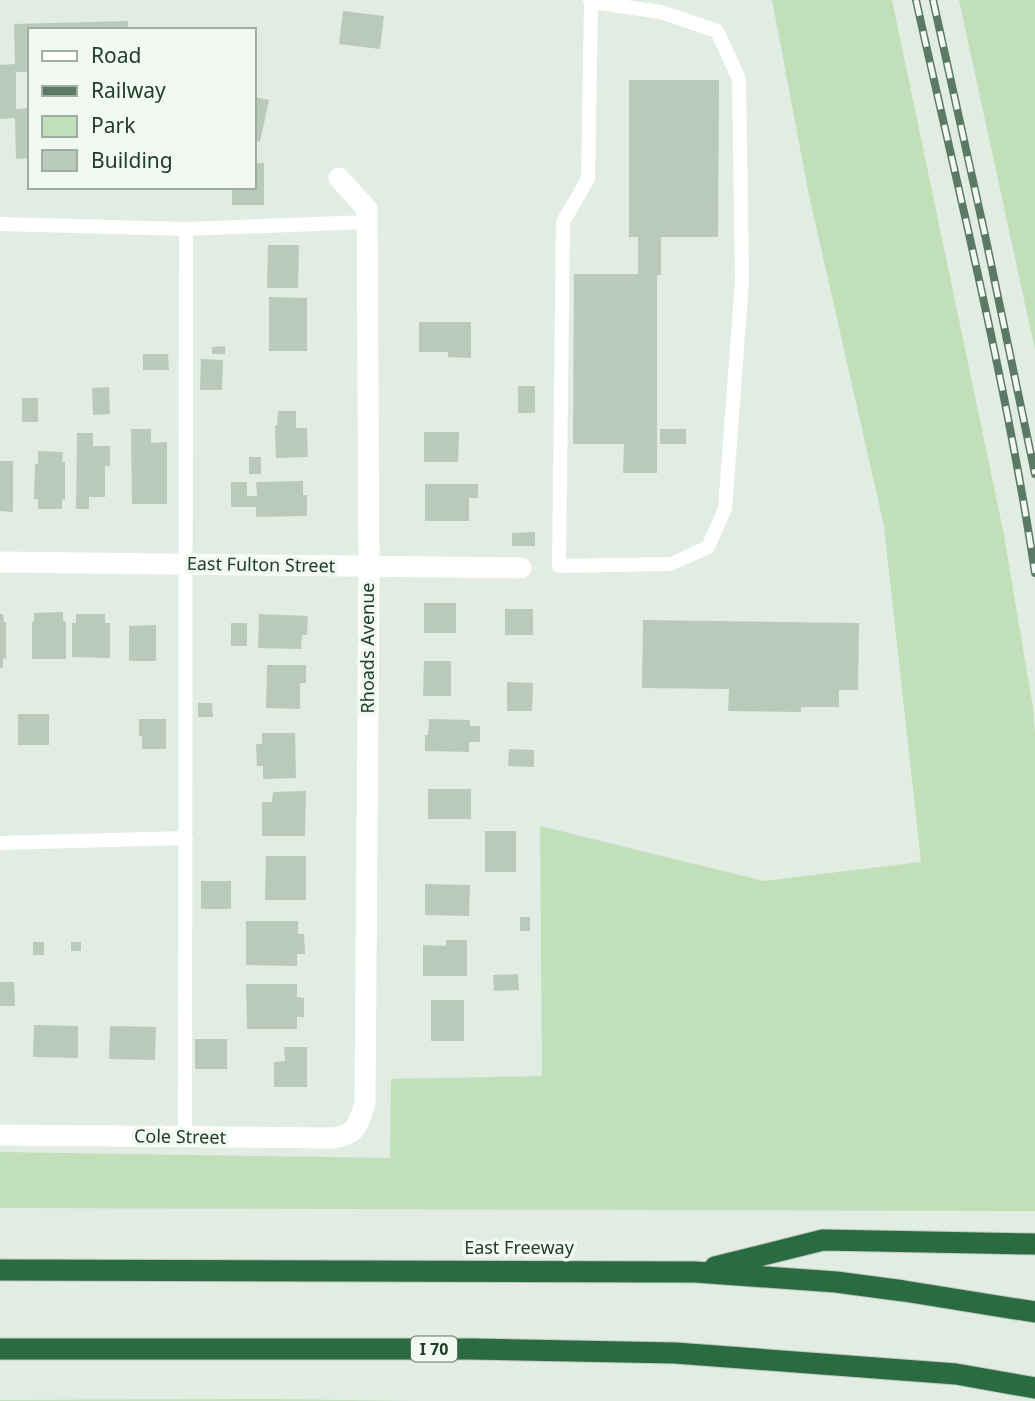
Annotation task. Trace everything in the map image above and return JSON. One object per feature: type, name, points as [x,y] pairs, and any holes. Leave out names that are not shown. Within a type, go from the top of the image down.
[{"type":"highway","points":[[695,1272],[823,1240],[1035,1244]]},
{"type":"highway","name":"East Freeway","points":[[0,1270],[695,1272],[836,1282],[1035,1312]]},
{"type":"highway","name":"I 70","points":[[0,1349],[472,1349],[675,1353],[956,1374],[1035,1388]]},
{"type":"street","name":"Rhoads Avenue","points":[[339,178],[367,209],[369,567],[365,1104],[357,1128]]},
{"type":"street","name":"East Fulton Street","points":[[0,562],[521,568]]},
{"type":"street","name":"Cole Street","points":[[0,1135],[332,1139],[346,1136],[357,1128]]},
{"type":"lane","points":[[590,1],[661,12],[717,31],[739,79],[742,281],[725,509],[708,547],[671,564],[559,566],[563,222],[588,179],[590,1]]},
{"type":"lane","points":[[0,224],[187,229],[367,222]]},
{"type":"lane","points":[[185,1137],[187,229]]},
{"type":"lane","points":[[0,843],[186,838]]},
{"type":"green space","points":[[772,0],[892,0],[1004,535],[1033,708],[1035,1211],[0,1208],[0,1152],[390,1158],[391,1079],[542,1076],[540,826],[764,881],[921,862],[884,526],[809,195]]},
{"type":"green space","points":[[959,0],[1035,0],[1035,350]]},
{"type":"green space","points":[[0,1400],[416,1401],[0,1401]]},
{"type":"building","points":[[343,11],[384,16],[380,49],[339,44]]},
{"type":"building","points":[[128,21],[128,28],[28,28],[28,72],[16,72],[16,109],[28,108],[28,158],[16,159],[15,118],[0,119],[0,65],[15,64],[14,24]]},
{"type":"building","points":[[629,80],[719,80],[718,237],[661,237],[661,275],[657,275],[657,473],[623,473],[624,444],[573,444],[574,274],[638,274],[638,237],[629,237]]},
{"type":"building","points":[[256,97],[269,100],[260,142],[256,141]]},
{"type":"building","points":[[256,163],[264,163],[264,205],[232,205],[232,189],[256,189]]},
{"type":"building","points":[[268,245],[299,245],[298,288],[267,288]]},
{"type":"building","points":[[269,297],[307,298],[307,351],[269,351]]},
{"type":"building","points":[[419,322],[471,322],[471,358],[448,357],[448,352],[419,352]]},
{"type":"building","points":[[225,346],[225,354],[212,354],[212,347]]},
{"type":"building","points":[[143,354],[168,354],[169,370],[143,370]]},
{"type":"building","points":[[201,359],[223,360],[222,390],[200,390]]},
{"type":"building","points":[[518,386],[535,386],[535,413],[518,413]]},
{"type":"building","points":[[109,387],[110,414],[93,415],[92,388]]},
{"type":"building","points":[[22,398],[38,398],[38,422],[22,422]]},
{"type":"building","points":[[278,411],[296,411],[296,428],[307,428],[308,457],[276,458],[275,425]]},
{"type":"building","points":[[131,429],[151,429],[151,443],[167,442],[167,504],[132,504]]},
{"type":"building","points":[[660,429],[686,429],[686,444],[660,444]]},
{"type":"building","points":[[424,432],[459,432],[458,462],[424,462]]},
{"type":"building","points":[[77,433],[93,433],[93,446],[110,446],[110,466],[105,466],[105,497],[89,497],[89,509],[76,509]]},
{"type":"building","points":[[38,451],[63,452],[65,500],[62,499],[62,509],[38,509],[38,499],[34,499]]},
{"type":"building","points":[[249,457],[261,457],[261,474],[249,474]]},
{"type":"building","points":[[0,461],[13,461],[13,512],[0,511]]},
{"type":"building","points":[[303,481],[303,495],[307,495],[307,516],[256,517],[256,507],[231,507],[231,482],[247,482],[247,496],[257,496],[256,482]]},
{"type":"building","points":[[425,484],[478,484],[478,498],[469,498],[469,521],[425,521]]},
{"type":"building","points":[[535,532],[535,546],[512,546],[512,533]]},
{"type":"building","points":[[424,603],[456,603],[456,633],[424,633]]},
{"type":"building","points":[[505,609],[533,609],[533,635],[505,635]]},
{"type":"building","points":[[63,612],[63,621],[66,622],[66,659],[32,659],[34,613]]},
{"type":"building","points":[[0,614],[3,614],[4,623],[6,622],[6,658],[3,659],[3,668],[0,668]]},
{"type":"building","points":[[76,614],[105,614],[105,623],[110,623],[110,658],[72,657],[72,623],[76,623]]},
{"type":"building","points":[[259,614],[308,616],[307,635],[302,635],[301,649],[258,648]]},
{"type":"building","points":[[643,620],[859,623],[858,690],[839,690],[839,707],[801,707],[801,712],[728,711],[729,689],[642,688]]},
{"type":"building","points":[[231,623],[247,623],[247,646],[231,646]]},
{"type":"building","points":[[156,625],[156,661],[129,661],[129,626]]},
{"type":"building","points":[[424,661],[451,661],[451,696],[423,696]]},
{"type":"building","points":[[267,665],[306,665],[306,683],[300,683],[300,709],[266,708]]},
{"type":"building","points":[[507,682],[533,683],[532,711],[507,711]]},
{"type":"building","points":[[198,703],[212,703],[213,717],[198,717]]},
{"type":"building","points":[[18,714],[49,714],[49,745],[18,745]]},
{"type":"building","points":[[139,719],[166,719],[166,749],[142,749]]},
{"type":"building","points":[[429,719],[470,720],[470,726],[480,726],[480,742],[469,742],[469,752],[425,751]]},
{"type":"building","points":[[262,733],[295,733],[296,778],[263,779],[263,766],[257,766],[256,744],[262,744]]},
{"type":"building","points":[[509,749],[534,750],[534,767],[508,766]]},
{"type":"building","points":[[428,789],[471,789],[471,819],[428,819]]},
{"type":"building","points":[[306,791],[305,836],[262,836],[262,802],[272,802],[273,792]]},
{"type":"building","points":[[485,831],[516,831],[516,872],[485,872]]},
{"type":"building","points":[[266,856],[306,856],[306,900],[265,900]]},
{"type":"building","points":[[201,881],[231,881],[231,909],[201,909]]},
{"type":"building","points":[[425,884],[470,885],[469,916],[425,915]]},
{"type":"building","points":[[520,917],[530,917],[530,931],[520,931]]},
{"type":"building","points":[[246,921],[298,921],[298,934],[304,934],[305,954],[297,954],[297,966],[246,965]]},
{"type":"building","points":[[446,940],[467,940],[467,976],[423,976],[423,945],[446,946]]},
{"type":"building","points":[[33,942],[44,942],[44,955],[33,955]]},
{"type":"building","points":[[71,942],[81,942],[81,951],[71,951]]},
{"type":"building","points":[[518,974],[519,990],[494,991],[493,975]]},
{"type":"building","points":[[0,982],[14,982],[15,1006],[0,1006]]},
{"type":"building","points":[[246,984],[297,984],[297,997],[304,998],[304,1017],[297,1017],[297,1029],[247,1029]]},
{"type":"building","points":[[431,1000],[464,1000],[464,1041],[431,1041]]},
{"type":"building","points":[[34,1025],[78,1026],[78,1058],[33,1057]]},
{"type":"building","points":[[110,1026],[156,1027],[155,1060],[109,1059]]},
{"type":"building","points":[[195,1039],[227,1039],[227,1069],[195,1069]]},
{"type":"building","points":[[284,1047],[307,1047],[307,1087],[274,1087],[274,1062],[285,1061]]},
{"type":"railway","points":[[916,0],[996,357],[1035,573]]},
{"type":"railway","points":[[933,0],[1035,474]]}]
